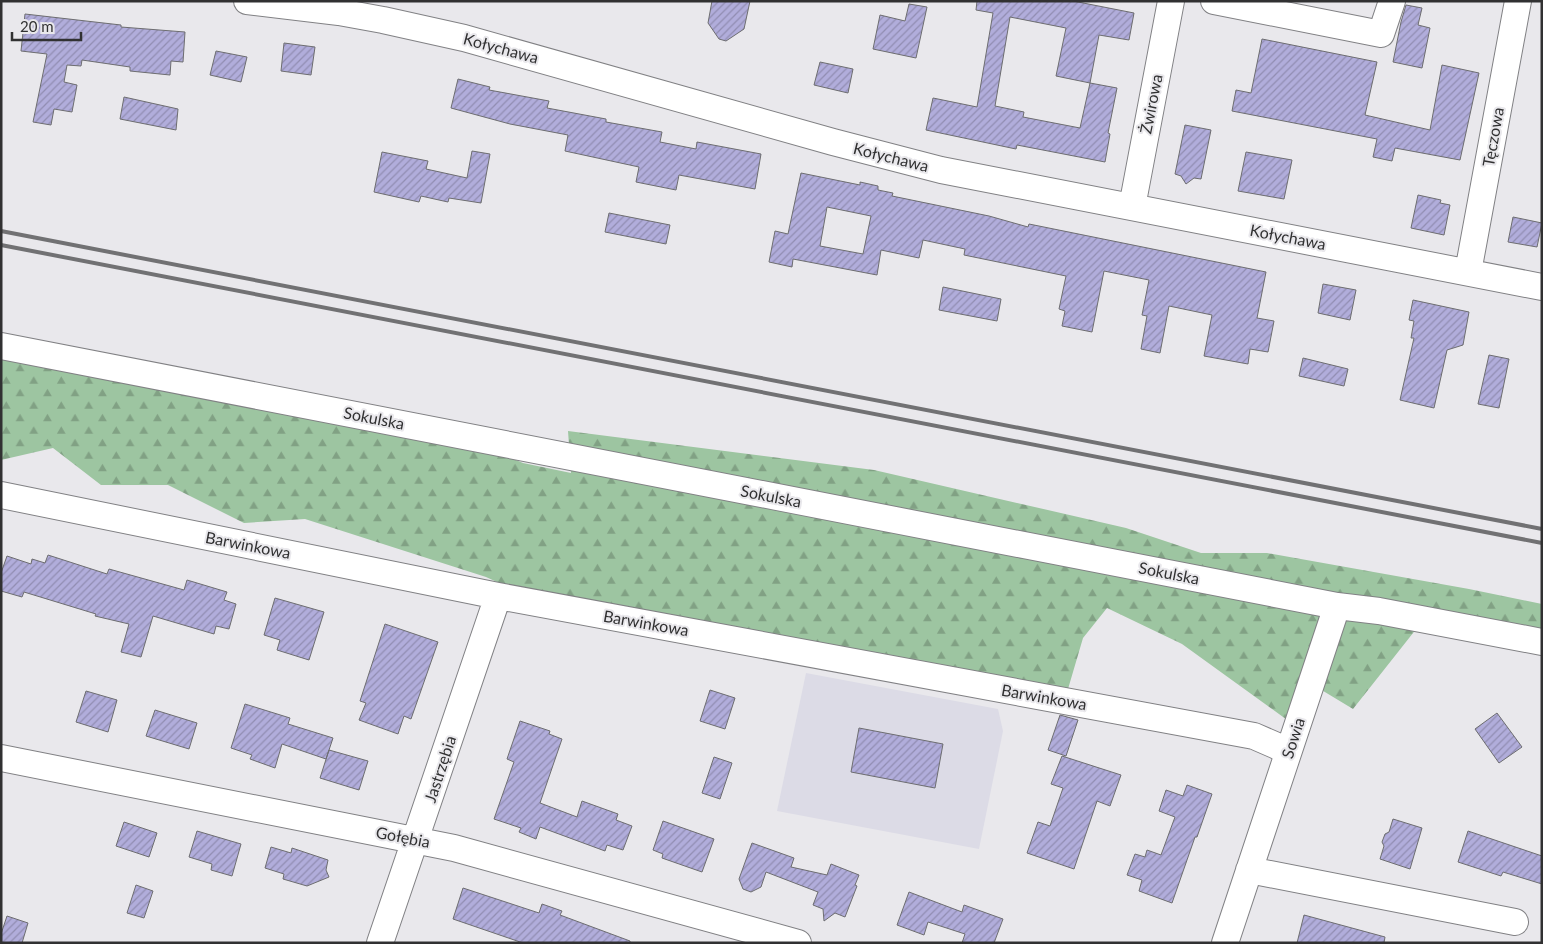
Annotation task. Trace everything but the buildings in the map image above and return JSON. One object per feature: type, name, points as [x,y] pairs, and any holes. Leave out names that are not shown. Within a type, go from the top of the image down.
[{"type":"street","name":"Kołychawa","points":[[247,1],[339,12],[464,38],[890,158],[941,170],[1542,287]]},
{"type":"street","name":"Żwirowa","points":[[1132,207],[1171,1]]},
{"type":"street","points":[[1214,1],[1381,34],[1392,1]]},
{"type":"street","name":"Tęczowa","points":[[1468,272],[1518,1]]},
{"type":"street","name":"Sokulska","points":[[1,346],[1337,606],[1378,611],[1542,642]]},
{"type":"street","name":"Barwinkowa","points":[[1,495],[498,596],[1254,736],[1288,753]]},
{"type":"street","name":"Jastrzębia","points":[[380,943],[498,596]]},
{"type":"street","name":"Sowia","points":[[1225,943],[1337,606]]},
{"type":"street","name":"Gołębia","points":[[1,758],[454,848],[798,943]]},
{"type":"street","points":[[1250,870],[1514,922]]},
{"type":"shaded area","points":[[806,673],[998,709],[1003,731],[979,849],[777,811]]},
{"type":"green space","points":[[1,353],[477,444],[523,463],[571,473],[568,431],[874,470],[1126,528],[1201,553],[1267,553],[1542,604],[1542,634],[1417,628],[1353,709],[1305,680],[1290,722],[1182,644],[1107,608],[1083,638],[1068,689],[508,587],[486,577],[305,519],[244,523],[168,485],[101,485],[53,448],[1,460]]},
{"type":"railway","points":[[1,231],[1542,529]]},
{"type":"railway","points":[[1,245],[1542,543]]}]
